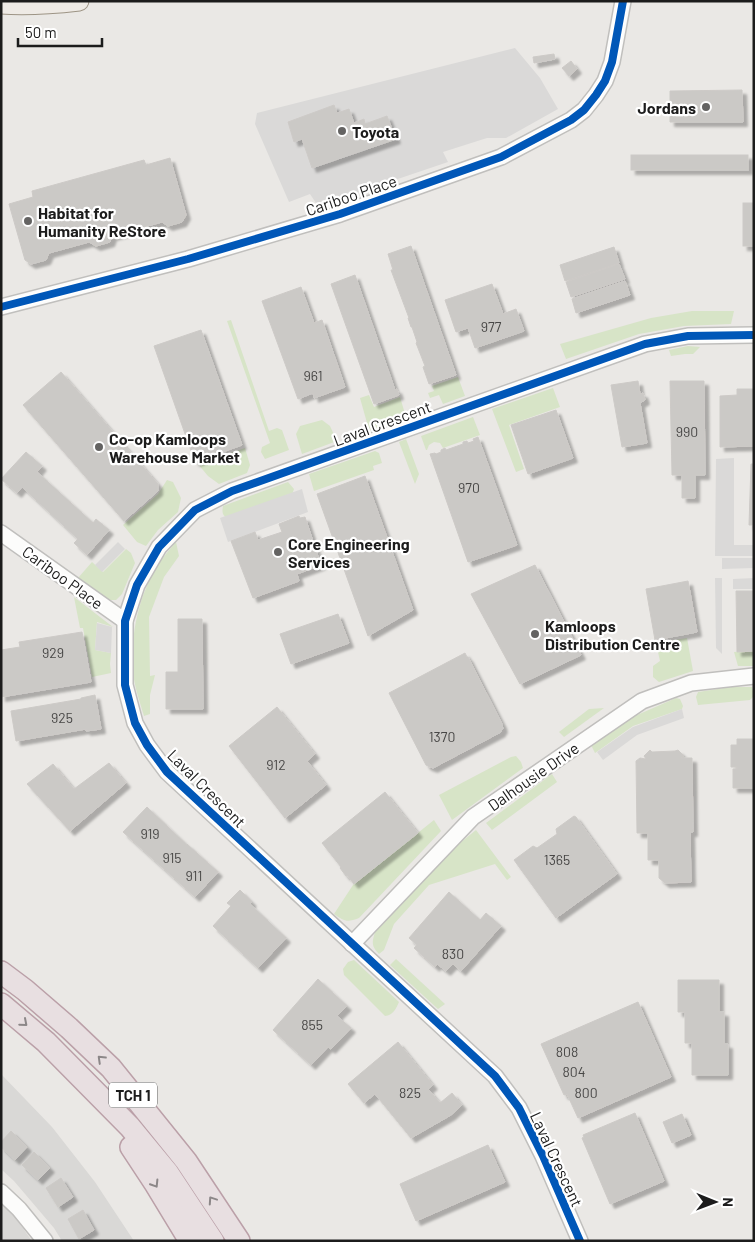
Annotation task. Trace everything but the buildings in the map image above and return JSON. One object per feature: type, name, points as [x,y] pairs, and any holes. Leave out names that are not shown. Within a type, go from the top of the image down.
[{"type":"highway","name":"TCH 1","points":[[1,972],[69,1028],[111,1068],[186,1161],[239,1241]]},
{"type":"highway","name":"TCH 1","points":[[1,1004],[46,1042],[130,1127],[162,1166],[213,1241]]},
{"type":"highway","points":[[90,1085],[156,1184],[190,1241]]},
{"type":"main road","points":[[1,4],[24,6],[79,1]]},
{"type":"street","name":"Cariboo Place","points":[[1,307],[188,259],[340,214],[501,157],[571,120],[584,110],[596,95],[605,81],[612,62],[622,1]]},
{"type":"street","name":"Laval Crescent","points":[[580,1241],[543,1156],[519,1108],[495,1076],[167,772],[147,745],[136,723],[125,685],[126,621],[137,585],[159,547],[195,510],[232,491],[645,344],[688,336],[754,334]]},
{"type":"street","name":"Cariboo Place","points":[[1,532],[126,621]]},
{"type":"street","name":"Dalhousie Drive","points":[[352,944],[473,817],[642,701],[691,683],[754,676]]},
{"type":"street","points":[[1,1192],[19,1209],[45,1241]]},
{"type":"shaded area","points":[[515,48],[540,78],[558,109],[506,138],[487,138],[443,152],[448,162],[318,206],[310,194],[289,202],[255,124],[257,113]]},
{"type":"shaded area","points":[[734,458],[734,545],[754,545],[754,556],[715,556],[716,459]]},
{"type":"shaded area","points":[[302,489],[308,512],[228,542],[220,518]]},
{"type":"shaded area","points":[[118,542],[125,549],[102,572],[95,565]]},
{"type":"shaded area","points":[[722,558],[754,558],[754,568],[722,569]]},
{"type":"shaded area","points":[[715,578],[722,578],[722,654],[716,648]]},
{"type":"shaded area","points":[[754,578],[754,589],[733,589],[733,579]]},
{"type":"shaded area","points":[[97,623],[112,627],[111,653],[95,650]]},
{"type":"shaded area","points":[[682,709],[684,718],[637,735],[603,760],[597,752],[633,727]]},
{"type":"shaded area","points":[[1,1074],[52,1127],[95,1182],[134,1241],[62,1241],[54,1228],[14,1181],[1,1169]]},
{"type":"shaded area","points":[[1,1198],[32,1241],[1,1241]]},
{"type":"green space","points":[[692,311],[734,311],[731,324],[684,326],[639,334],[566,359],[560,344],[651,318]]},
{"type":"green space","points":[[231,320],[269,431],[277,428],[282,430],[289,450],[265,459],[261,452],[262,447],[270,443],[227,321]]},
{"type":"green space","points":[[688,346],[700,347],[693,354],[671,356],[669,350]]},
{"type":"green space","points":[[458,377],[465,396],[443,404],[439,395],[430,398],[428,393],[434,391],[432,386]]},
{"type":"green space","points":[[553,388],[560,407],[509,425],[524,469],[516,472],[492,409]]},
{"type":"green space","points":[[369,395],[374,407],[400,397],[406,417],[369,430],[360,398]]},
{"type":"green space","points":[[473,417],[480,435],[443,448],[440,443],[434,442],[426,450],[421,436]]},
{"type":"green space","points":[[322,420],[330,426],[337,441],[302,454],[296,434],[300,426]]},
{"type":"green space","points":[[406,439],[419,474],[415,484],[399,442]]},
{"type":"green space","points":[[245,448],[250,465],[247,473],[219,484],[208,476],[198,464]]},
{"type":"green space","points":[[375,451],[379,453],[382,463],[373,466],[374,470],[314,491],[309,474]]},
{"type":"green space","points":[[167,480],[173,482],[181,498],[178,512],[158,530],[146,546],[137,542],[123,525],[158,494]]},
{"type":"green space","points":[[288,482],[294,489],[292,495],[227,518],[223,514],[223,506]]},
{"type":"green space","points":[[176,542],[179,556],[164,577],[149,617],[150,676],[155,675],[150,695],[150,714],[144,716],[137,694],[132,657],[137,615],[152,575]]},
{"type":"green space","points":[[126,549],[131,553],[135,563],[122,594],[116,600],[107,600],[78,578],[92,562],[103,572]]},
{"type":"green space","points":[[74,597],[113,627],[97,622],[95,650],[111,653],[111,673],[92,677],[83,628],[80,628]]},
{"type":"green space","points":[[687,638],[693,671],[659,682],[653,677],[653,666],[660,661],[656,643]]},
{"type":"green space","points":[[754,651],[754,666],[738,666],[734,652]]},
{"type":"green space","points":[[731,687],[752,687],[754,696],[750,700],[698,705],[696,697],[698,692]]},
{"type":"green space","points":[[676,698],[680,699],[683,706],[682,709],[633,726],[595,753],[591,745],[628,719]]},
{"type":"green space","points":[[604,708],[564,737],[559,732],[589,709]]},
{"type":"green space","points":[[516,756],[523,768],[452,820],[439,795]]},
{"type":"green space","points":[[552,774],[557,782],[492,830],[486,823]]},
{"type":"green space","points":[[434,820],[441,831],[359,918],[346,920],[334,914],[353,885]]},
{"type":"green space","points":[[476,830],[511,877],[507,880],[495,864],[429,885],[394,924],[384,950],[379,954],[373,944],[375,932],[450,851]]},
{"type":"green space","points":[[396,959],[445,1004],[438,1009],[390,965]]},
{"type":"green space","points":[[354,960],[399,1002],[392,1013],[385,1016],[344,975],[343,969],[348,962]]},
{"type":"cycle path","points":[[1,307],[188,259],[340,214],[501,157],[571,120],[584,110],[596,95],[605,81],[612,62],[623,1]]},
{"type":"cycle path","points":[[580,1241],[543,1156],[519,1108],[495,1076],[167,772],[147,745],[135,723],[125,685],[125,621],[137,585],[159,547],[195,510],[232,491],[645,344],[688,336],[754,335]]},
{"type":"place","name":"Jordans","points":[[706,107]]},
{"type":"place","name":"Toyota","points":[[342,131]]},
{"type":"place","name":"Habitat for Humanity ReStore","points":[[28,221]]},
{"type":"place","name":"Co-op Kamloops Warehouse Market","points":[[99,447]]},
{"type":"place","name":"Core Engineering Services","points":[[278,552]]},
{"type":"place","name":"Kamloops Distribution Centre","points":[[535,634]]}]
